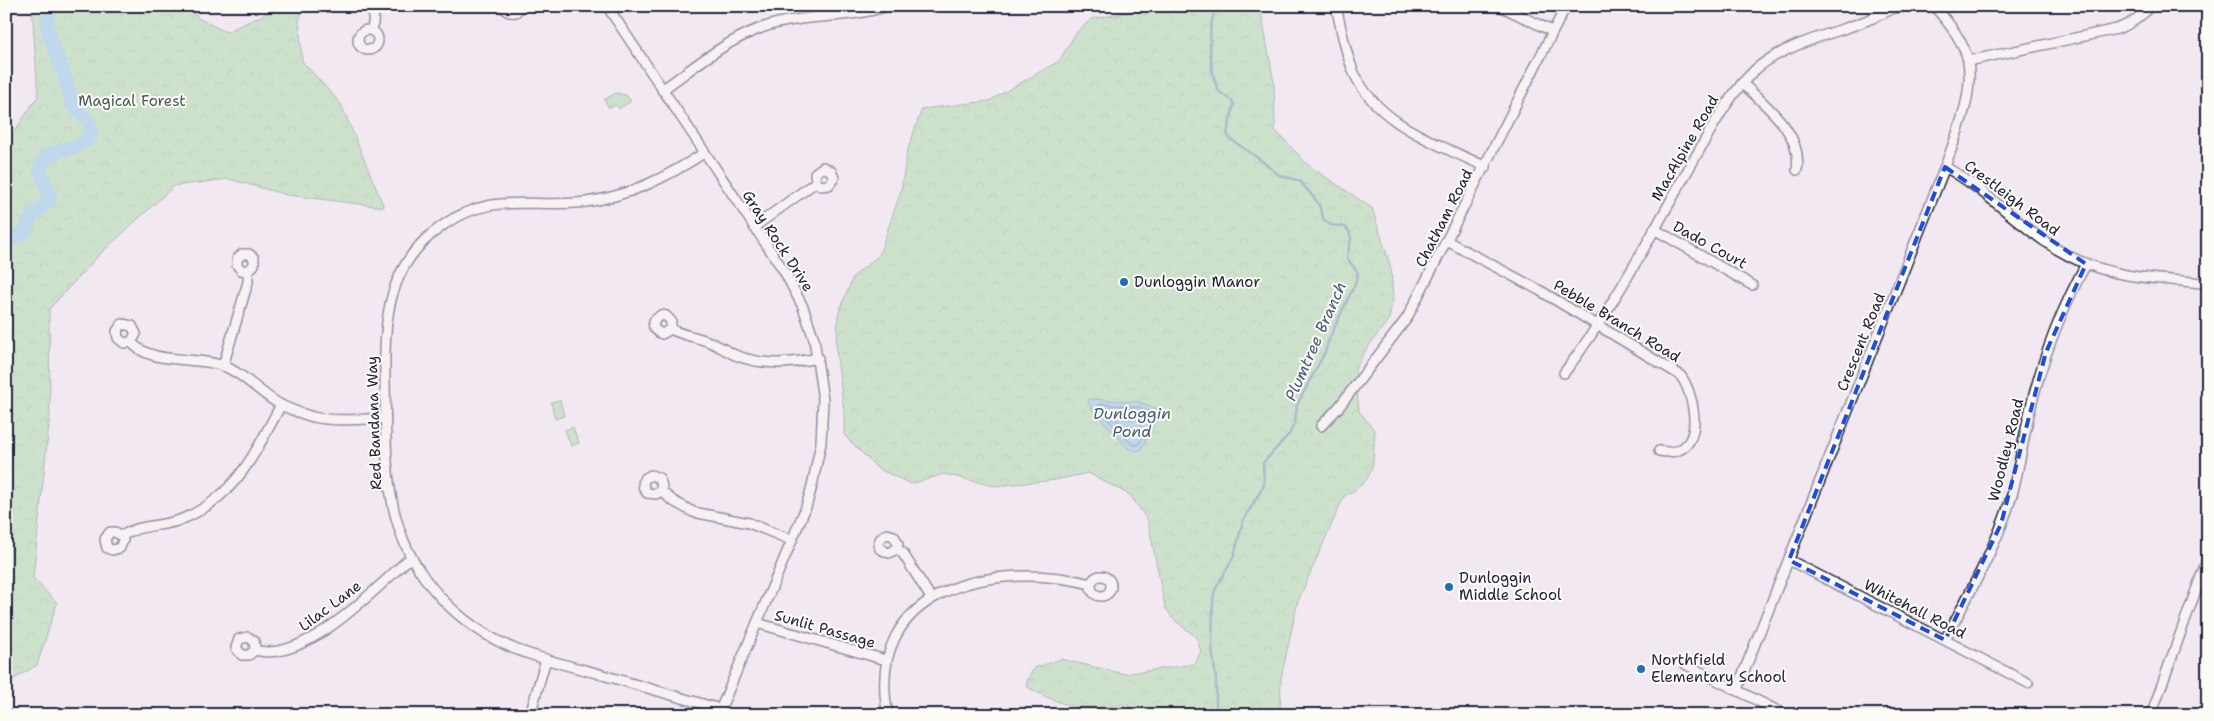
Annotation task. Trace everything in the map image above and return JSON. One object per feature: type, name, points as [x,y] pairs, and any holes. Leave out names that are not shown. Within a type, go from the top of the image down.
[{"type":"street","points":[[372,31],[375,23],[375,6]]},
{"type":"street","points":[[504,6],[511,13],[516,12],[521,6]]},
{"type":"street","name":"Gray Rock Drive","points":[[607,6],[795,290],[810,324],[818,358],[823,400],[821,443],[812,486],[757,624],[719,712]]},
{"type":"street","points":[[662,90],[722,48],[755,31],[796,20],[862,14],[887,6]]},
{"type":"street","points":[[1336,6],[1354,72],[1367,94],[1378,106],[1401,126],[1486,167]]},
{"type":"street","points":[[1500,6],[1552,31]]},
{"type":"street","name":"Chatham Road","points":[[1321,426],[1339,407],[1407,318],[1448,242],[1566,6]]},
{"type":"street","name":"MacAlpine Road","points":[[1564,373],[1598,326],[1717,121],[1742,83],[1756,69],[1772,58],[1894,7],[1915,6]]},
{"type":"street","name":"Crescent Road","points":[[1738,689],[1945,167],[1962,119],[1966,97],[1968,61],[1952,29],[1934,6]]},
{"type":"street","points":[[1968,61],[2117,29],[2132,24],[2150,6]]},
{"type":"street","points":[[1742,83],[1776,116],[1794,141],[1797,153],[1797,170]]},
{"type":"street","name":"Red Bandana Way","points":[[704,153],[657,181],[619,195],[585,202],[558,204],[518,202],[490,205],[453,219],[432,233],[406,264],[390,299],[385,328],[386,418],[389,485],[396,521],[411,558],[430,586],[468,622],[496,640],[546,659],[719,712]]},
{"type":"street","name":"Crestleigh Road","points":[[1945,167],[1978,187],[2039,237],[2086,264],[2137,278],[2208,284]]},
{"type":"street","points":[[754,227],[816,182]]},
{"type":"street","name":"Dado Court","points":[[1654,229],[1752,285]]},
{"type":"street","name":"Pebble Branch Road","points":[[1448,242],[1539,290],[1680,375],[1690,390],[1694,414],[1689,441],[1677,451],[1659,451]]},
{"type":"street","name":"Woodley Road","points":[[1945,640],[2002,524],[2013,490],[2034,392],[2046,352],[2058,319],[2086,264]]},
{"type":"street","points":[[223,366],[248,282],[248,271]]},
{"type":"street","points":[[671,329],[703,339],[734,354],[758,362],[782,364],[818,358]]},
{"type":"street","points":[[131,342],[144,353],[155,356],[195,360],[223,366],[249,381],[281,405],[314,417],[330,419],[386,418]]},
{"type":"street","points":[[122,536],[135,529],[179,521],[216,500],[243,472],[281,405]]},
{"type":"street","points":[[660,490],[673,501],[693,512],[749,522],[791,540]]},
{"type":"street","points":[[896,548],[906,556],[931,598]]},
{"type":"street","points":[[2151,715],[2208,557]]},
{"type":"street","name":"Lilac Lane","points":[[255,650],[270,653],[283,650],[307,642],[320,635],[411,558]]},
{"type":"street","name":"Whitehall Road","points":[[1789,560],[2028,684]]},
{"type":"street","points":[[888,715],[884,685],[886,660],[902,626],[916,610],[931,598],[961,586],[1019,576],[1054,577],[1091,584]]},
{"type":"street","name":"Sunlit Passage","points":[[757,624],[886,660]]},
{"type":"street","points":[[530,715],[546,659]]},
{"type":"street","points":[[1685,664],[1738,689],[1786,715]]},
{"type":"highlighted area","points":[[1945,167],[2086,264],[2046,352],[2001,524],[1945,640],[1789,560]]},
{"type":"green space","name":"Magical Forest","points":[[32,6],[189,6],[198,18],[226,32],[263,15],[274,6],[304,6],[299,20],[302,61],[341,104],[384,207],[287,195],[229,179],[174,186],[100,254],[49,309],[50,414],[33,578],[57,603],[37,665],[6,684],[6,144],[38,96]]},
{"type":"green space","points":[[1148,6],[1260,6],[1274,83],[1275,130],[1308,165],[1372,208],[1391,268],[1393,298],[1389,319],[1363,354],[1355,370],[1359,411],[1375,431],[1373,462],[1368,477],[1363,484],[1344,496],[1298,601],[1281,678],[1280,715],[1134,715],[1128,705],[1117,705],[1093,710],[1083,709],[1051,699],[1026,686],[1030,674],[1035,668],[1061,659],[1124,674],[1195,664],[1201,651],[1196,637],[1173,619],[1165,607],[1148,521],[1130,495],[1088,473],[1056,480],[994,486],[944,474],[911,484],[877,468],[844,435],[844,411],[836,350],[838,315],[853,277],[879,255],[901,191],[907,152],[922,109],[989,101],[1059,61],[1076,33],[1091,19],[1120,14]]},
{"type":"green space","points":[[616,93],[626,95],[631,101],[619,109],[616,105],[609,108],[604,100]]},
{"type":"green space","points":[[560,400],[564,416],[555,419],[551,402]]},
{"type":"green space","points":[[573,427],[579,443],[571,446],[565,430]]},
{"type":"water","name":"Dunloggin Pond","points":[[1089,399],[1139,402],[1158,409],[1160,413],[1141,450],[1129,449],[1092,409],[1088,402]]},
{"type":"waterway","points":[[6,241],[25,232],[32,216],[49,200],[50,195],[40,173],[45,157],[58,151],[75,147],[90,136],[91,128],[88,121],[73,106],[47,29],[49,12],[52,6]]},
{"type":"waterway","name":"Plumtree Branch","points":[[1216,715],[1216,680],[1212,648],[1213,599],[1215,590],[1234,556],[1243,521],[1264,485],[1263,463],[1290,433],[1295,422],[1297,405],[1325,352],[1358,273],[1347,258],[1351,238],[1349,231],[1345,227],[1331,225],[1324,220],[1318,203],[1300,181],[1279,175],[1230,139],[1227,134],[1234,104],[1219,91],[1213,75],[1210,51],[1213,18],[1216,11],[1223,6]]},
{"type":"place","name":"Dunloggin Manor","points":[[1124,282]]},
{"type":"place","name":"Dunloggin Middle School","points":[[1449,587]]},
{"type":"place","name":"Northfield Elementary School","points":[[1641,669]]}]
